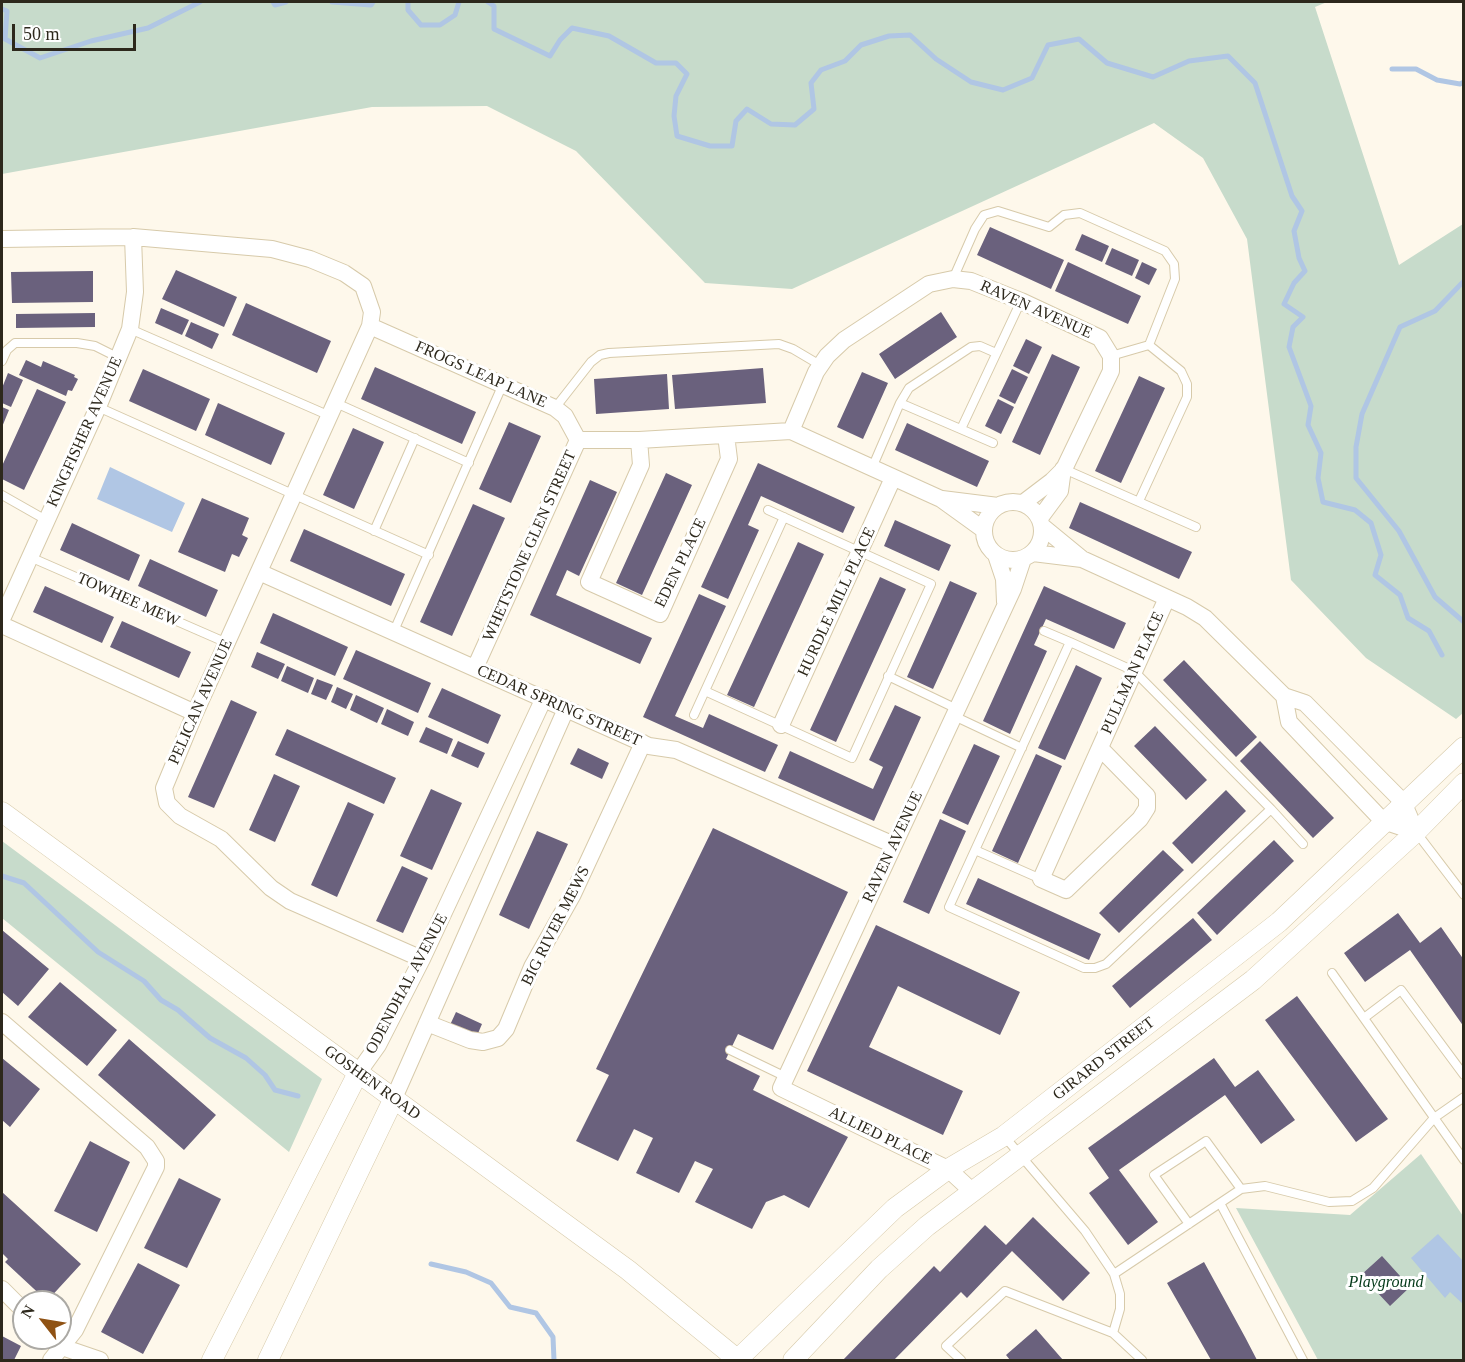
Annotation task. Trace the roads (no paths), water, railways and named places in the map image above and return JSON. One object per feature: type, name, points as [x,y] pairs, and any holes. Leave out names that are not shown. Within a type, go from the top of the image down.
[{"type":"street","points":[[2,239],[133,237],[272,249],[310,259],[344,273],[363,286],[372,312],[370,326]]},
{"type":"street","name":"KINGFISHER AVENUE","points":[[2,619],[98,407],[130,330],[135,292],[133,237]]},
{"type":"street","name":"RAVEN AVENUE","points":[[791,431],[820,365],[844,340],[928,284],[952,279],[978,284],[1021,301],[1100,338],[1111,356]]},
{"type":"street","name":"FROGS LEAP LANE","points":[[370,326],[555,408],[565,416],[578,440]]},
{"type":"street","name":"PELICAN AVENUE","points":[[370,326],[195,712],[164,788],[167,802],[180,816],[222,839],[271,888],[290,901],[422,959]]},
{"type":"street","points":[[1028,556],[1042,537],[1041,523],[1060,491],[1064,469],[1107,380],[1111,370],[1111,356]]},
{"type":"street","name":"WHETSTONE GLEN STREET","points":[[475,668],[578,440],[639,440],[791,431],[941,499],[984,530]]},
{"type":"street","name":"EDEN PLACE","points":[[639,440],[641,465],[588,582],[660,614],[729,459],[726,435]]},
{"type":"street","points":[[1023,503],[1064,469]]},
{"type":"street","name":"HURDLE MILL PLACE","points":[[781,725],[893,478]]},
{"type":"street","name":"WHETSTONE GLEN STREET","points":[[941,499],[998,506]]},
{"type":"street","points":[[1082,559],[1028,556],[1014,561],[996,555],[989,549],[984,530],[986,520],[998,506],[1014,501],[1030,506],[1041,523],[1082,559],[1205,618],[1284,696],[1305,703],[1403,802],[1416,832]]},
{"type":"street","name":"RAVEN AVENUE","points":[[996,555],[1004,579],[1005,606]]},
{"type":"street","name":"RAVEN AVENUE","points":[[784,1082],[1028,556]]},
{"type":"street","name":"CEDAR SPRING STREET","points":[[259,572],[643,743],[676,750],[894,845]]},
{"type":"street","name":"PULLMAN PLACE","points":[[1100,748],[1147,796],[1147,808],[1140,819],[1066,890],[1041,879],[1167,598]]},
{"type":"street","points":[[2,625],[195,712]]},
{"type":"street","points":[[1284,696],[1289,722],[1383,821],[1416,832]]},
{"type":"street","name":"ODENDHAL AVENUE","points":[[212,1360],[358,1073],[378,1045],[422,959],[544,698]]},
{"type":"street","name":"ODENDHAL AVENUE","points":[[394,1098],[566,709]]},
{"type":"street","name":"BIG RIVER MEWS","points":[[427,1023],[470,1040],[483,1042],[498,1038],[506,1029],[532,967],[573,894],[643,743]]},
{"type":"street","name":"GIRARD STREET","points":[[738,1360],[895,1208],[948,1169],[1004,1136],[1279,922],[1403,802],[1464,747]]},
{"type":"street","name":"GIRARD STREET","points":[[793,1360],[879,1269],[927,1226],[1022,1157],[1253,980],[1416,832],[1464,783]]},
{"type":"street","name":"GOSHEN ROAD","points":[[2,812],[628,1270],[738,1360]]},
{"type":"street","points":[[2,1022],[147,1147],[156,1161],[156,1167],[72,1332]]},
{"type":"street","name":"ALLIED PLACE","points":[[784,1082],[948,1169],[973,1192]]},
{"type":"street","points":[[268,1360],[394,1098]]},
{"type":"street","points":[[72,1348],[100,1360]]},
{"type":"lane","points":[[952,279],[984,215],[998,211],[1034,225],[1049,227],[1064,215],[1080,213],[1164,251],[1174,264],[1175,279],[1149,345]]},
{"type":"lane","points":[[961,429],[1021,301]]},
{"type":"lane","points":[[130,330],[333,409],[415,438],[469,463]]},
{"type":"lane","points":[[2,361],[7,350],[15,344],[77,343],[95,346],[119,358]]},
{"type":"lane","points":[[555,408],[591,362],[600,355],[609,353],[779,344],[793,349],[820,365]]},
{"type":"lane","points":[[1111,356],[1149,345]]},
{"type":"lane","points":[[1138,501],[1187,397],[1187,384],[1180,371],[1149,345]]},
{"type":"lane","points":[[872,468],[900,402],[909,388],[971,347],[980,346],[996,353]]},
{"type":"lane","points":[[393,633],[503,384]]},
{"type":"lane","points":[[900,402],[993,443]]},
{"type":"lane","points":[[98,407],[429,555]]},
{"type":"lane","points":[[374,531],[415,438]]},
{"type":"lane","points":[[1064,469],[1196,527]]},
{"type":"lane","points":[[2,495],[46,520]]},
{"type":"lane","points":[[705,691],[852,758],[931,584],[768,510]]},
{"type":"lane","points":[[694,715],[784,517]]},
{"type":"lane","name":"TOWHEE MEW","points":[[30,557],[227,644]]},
{"type":"lane","points":[[1044,631],[1134,671],[1303,844]]},
{"type":"lane","points":[[1070,642],[949,907],[1084,968],[1095,968],[1106,964],[1271,809]]},
{"type":"lane","points":[[888,676],[1022,748]]},
{"type":"lane","points":[[1416,832],[1464,895]]},
{"type":"lane","points":[[975,850],[1041,879]]},
{"type":"lane","points":[[1332,973],[1464,1160]]},
{"type":"lane","points":[[1364,1018],[1401,990],[1464,1075]]},
{"type":"lane","points":[[730,1050],[784,1082]]},
{"type":"lane","points":[[1113,1274],[1241,1189],[1265,1186],[1329,1202],[1352,1201],[1373,1188],[1434,1118],[1464,1097]]},
{"type":"lane","points":[[1004,1136],[1085,1231],[1113,1274],[1120,1294],[1120,1309],[1113,1333]]},
{"type":"lane","points":[[1189,1224],[1154,1175],[1206,1141],[1241,1189]]},
{"type":"lane","points":[[1220,1203],[1303,1360]]},
{"type":"lane","points":[[962,1360],[946,1346],[1005,1291],[1113,1333],[1142,1360]]},
{"type":"water","points":[[110,467],[185,503],[172,532],[97,499]]},
{"type":"water","points":[[1438,1234],[1463,1261],[1463,1304],[1450,1292],[1445,1298],[1411,1258]]},
{"type":"waterway","points":[[2,9],[7,11],[5,39],[40,58],[91,41],[148,28],[200,2]]},
{"type":"waterway","points":[[273,2],[275,5],[286,2]]},
{"type":"waterway","points":[[332,2],[371,5],[373,2]]},
{"type":"waterway","points":[[408,2],[408,10],[421,25],[440,25],[455,15],[459,2]]},
{"type":"waterway","points":[[488,2],[494,6],[494,29],[550,56],[560,40],[572,28],[609,36],[656,63],[676,63],[687,74],[676,96],[674,116],[677,136],[710,146],[732,146],[736,121],[747,109],[771,124],[795,125],[814,109],[811,83],[821,70],[845,61],[861,45],[889,36],[910,35],[936,59],[971,82],[1003,90],[1032,78],[1048,45],[1079,39],[1107,63],[1153,77],[1189,61],[1228,56],[1255,83],[1292,196],[1302,211],[1294,231],[1299,258],[1305,271],[1294,283],[1284,304],[1303,317],[1293,327],[1289,347],[1311,406],[1308,425],[1321,453],[1318,478],[1323,502],[1355,510],[1371,523],[1381,555],[1375,575],[1400,595],[1408,618],[1429,631],[1442,655]]},
{"type":"waterway","points":[[1392,69],[1416,69],[1437,80],[1460,84],[1464,82]]},
{"type":"waterway","points":[[1464,281],[1435,311],[1400,327],[1362,414],[1356,447],[1356,478],[1399,531],[1435,597],[1464,622]]},
{"type":"waterway","points":[[2,876],[24,883],[98,952],[144,981],[161,1000],[178,1010],[210,1038],[246,1058],[265,1075],[275,1090],[298,1096]]},
{"type":"waterway","points":[[431,1264],[466,1272],[491,1283],[510,1307],[536,1313],[553,1337],[554,1360]]},
{"type":"park label","name":"Playground","points":[[1386,1283]]}]
